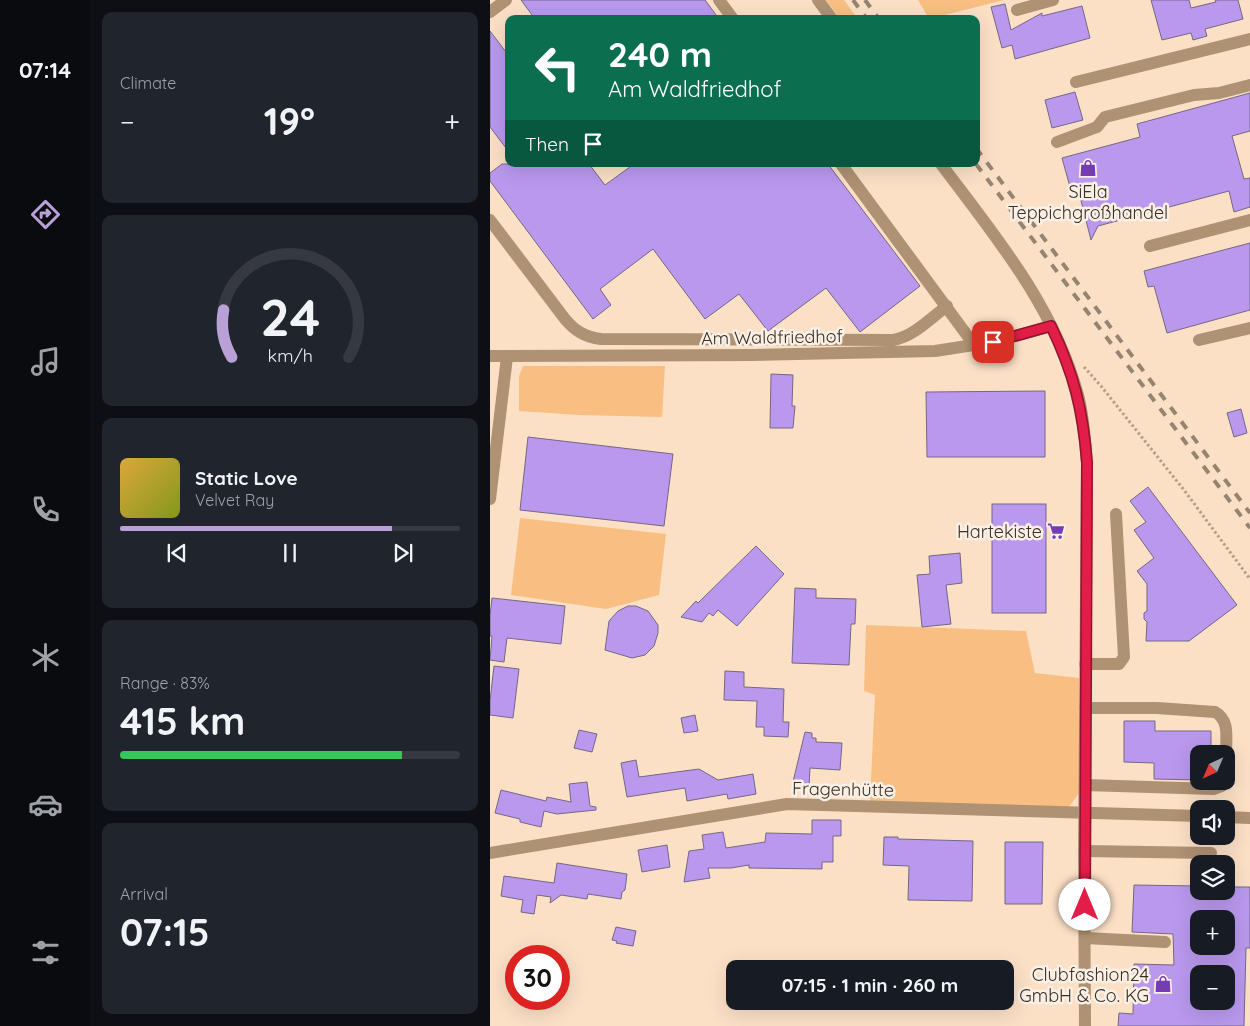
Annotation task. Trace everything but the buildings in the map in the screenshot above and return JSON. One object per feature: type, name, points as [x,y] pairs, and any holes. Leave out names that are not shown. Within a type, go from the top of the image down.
[{"type":"street","points":[[490,12],[506,0]]},
{"type":"street","points":[[719,0],[730,15]]},
{"type":"street","points":[[818,0],[829,15]]},
{"type":"street","points":[[1017,10],[1053,0]]},
{"type":"street","points":[[1076,82],[1250,39]]},
{"type":"street","points":[[1057,142],[1097,127],[1105,117],[1194,95],[1250,85]]},
{"type":"street","points":[[843,167],[976,346]]},
{"type":"street","points":[[943,167],[1021,272],[1035,294],[1063,351],[1078,396],[1086,446],[1085,1026]]},
{"type":"street","points":[[490,220],[576,331],[600,339],[893,340],[911,333],[947,306]]},
{"type":"street","points":[[1150,246],[1250,220]]},
{"type":"street","name":"Am Waldfriedhof","points":[[490,356],[903,353],[976,346],[1051,326]]},
{"type":"street","points":[[1199,340],[1250,328]]},
{"type":"street","points":[[490,498],[507,357]]},
{"type":"street","points":[[1085,664],[1119,664],[1124,657],[1116,514]]},
{"type":"street","points":[[1085,708],[1157,708],[1214,712],[1221,716],[1225,723],[1226,745]]},
{"type":"street","points":[[1085,785],[1190,788]]},
{"type":"street","name":"Fragenhütte","points":[[490,853],[787,804],[1190,816]]},
{"type":"street","points":[[1235,817],[1250,818]]},
{"type":"street","points":[[1084,851],[1211,853]]},
{"type":"street","points":[[1085,938],[1165,942]]},
{"type":"path","points":[[1063,351],[1075,358],[1101,386],[1184,490],[1250,579]]},
{"type":"shaded area","points":[[826,0],[844,0],[855,15],[837,15]]},
{"type":"shaded area","points":[[918,0],[1004,0],[945,15],[927,15]]},
{"type":"shaded area","points":[[523,366],[665,366],[662,417],[519,411],[519,376]]},
{"type":"shaded area","points":[[520,518],[666,534],[659,595],[606,609],[511,595]]},
{"type":"shaded area","points":[[866,625],[1026,631],[1035,673],[1079,678],[1079,793],[1069,807],[870,801],[875,695],[864,691]]},
{"type":"railway","points":[[853,0],[864,15]]},
{"type":"railway","points":[[865,0],[876,15]]},
{"type":"railway","points":[[980,153],[1250,513]]},
{"type":"railway","points":[[978,167],[1250,528]]},
{"type":"place","name":"SiEla Teppichgroßhandel","points":[[1088,168]]},
{"type":"place","name":"Hartekiste","points":[[1056,531]]},
{"type":"place","name":"Clubfashion24 GmbH & Co. KG","points":[[1163,984]]},
{"type":"route","points":[[993,342],[1051,326],[1069,367],[1081,412],[1087,463],[1085,905]]}]
